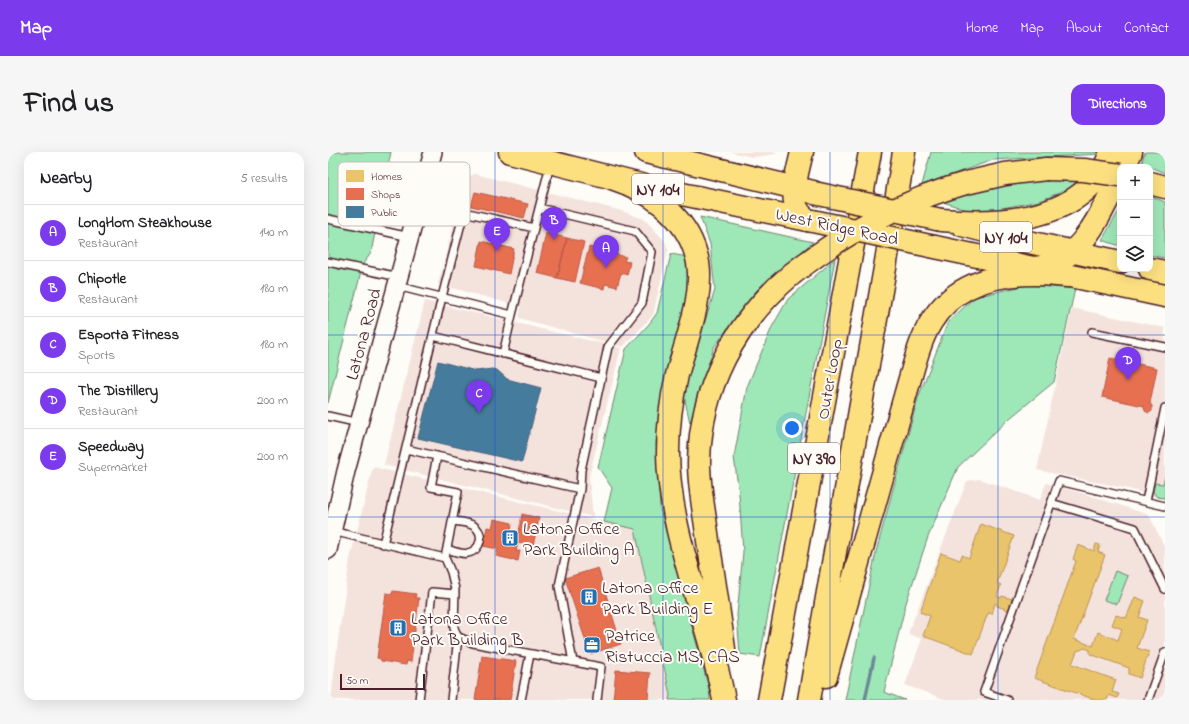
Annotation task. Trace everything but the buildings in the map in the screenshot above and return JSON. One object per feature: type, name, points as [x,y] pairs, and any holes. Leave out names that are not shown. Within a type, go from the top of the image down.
[{"type":"main road","name":"West Ridge Road","points":[[510,152],[667,191],[1165,296]]},
{"type":"main road","name":"West Ridge Road","points":[[646,152],[804,190],[941,220],[1024,242],[1117,261]]},
{"type":"main road","points":[[802,152],[804,190],[794,196],[796,207],[808,220]]},
{"type":"main road","name":"Outer Loop","points":[[769,700],[870,152]]},
{"type":"main road","name":"Outer Loop","points":[[809,700],[904,152]]},
{"type":"main road","points":[[885,268],[906,190],[920,152]]},
{"type":"main road","points":[[941,220],[1008,220],[1032,216],[1055,209],[1073,199],[1092,184],[1100,174],[1111,152]]},
{"type":"main road","points":[[1125,164],[1131,152]]},
{"type":"main road","points":[[730,700],[701,488],[699,463],[702,430],[715,380],[733,342],[745,323],[761,303],[792,274],[827,248],[877,218],[916,201],[966,184],[1005,174],[1046,170],[1084,170],[1117,175]]},
{"type":"main road","points":[[612,178],[639,189],[667,208],[685,229],[692,242],[698,259],[699,274],[697,296],[677,376],[670,415],[668,443],[669,472],[678,529],[713,653],[724,700]]},
{"type":"main road","points":[[1031,268],[1054,263],[1072,252],[1091,230],[1117,181]]},
{"type":"main road","points":[[1153,270],[1165,272]]},
{"type":"main road","points":[[820,700],[909,382],[923,338],[932,321],[942,307],[959,293],[984,280],[1026,273],[1044,273],[1068,276]]},
{"type":"street","name":"Latona Road","points":[[430,162],[433,152]]},
{"type":"street","name":"Latona Road","points":[[328,550],[346,471],[413,226]]},
{"type":"lane","points":[[503,354],[550,162]]},
{"type":"lane","points":[[539,208],[636,231],[652,252],[642,303],[608,347],[581,470],[580,489],[559,586],[573,662]]},
{"type":"lane","points":[[470,213],[534,228]]},
{"type":"lane","points":[[328,219],[338,221]]},
{"type":"lane","points":[[360,226],[410,237]]},
{"type":"lane","points":[[383,544],[460,226]]},
{"type":"lane","points":[[328,262],[398,282],[442,297],[512,315]]},
{"type":"lane","points":[[1092,332],[1165,347]]},
{"type":"lane","points":[[433,336],[601,378]]},
{"type":"lane","points":[[1146,501],[1165,408]]},
{"type":"lane","points":[[328,416],[359,423]]},
{"type":"lane","points":[[406,449],[580,489]]},
{"type":"lane","points":[[438,456],[431,487],[458,492],[445,558],[451,572],[455,594],[454,628],[458,636],[451,700]]},
{"type":"lane","points":[[1006,700],[984,692],[1059,481],[1165,506]]},
{"type":"lane","points":[[1051,503],[1135,528],[1165,589]]},
{"type":"lane","points":[[447,549],[464,554],[474,551],[480,543],[480,533],[473,525],[452,521]]},
{"type":"lane","points":[[332,531],[445,558]]},
{"type":"lane","points":[[419,700],[432,592],[455,594]]},
{"type":"lane","points":[[458,636],[473,643],[601,667],[597,700]]},
{"type":"lane","points":[[1148,700],[1165,652]]},
{"type":"lane","points":[[521,700],[530,654]]},
{"type":"shaded area","points":[[730,152],[777,152],[776,154],[752,157]]},
{"type":"shaded area","points":[[475,174],[622,211],[644,219],[665,241],[668,250],[653,315],[623,347],[519,318],[521,307],[438,284],[453,226],[470,226],[470,176]]},
{"type":"shaded area","points":[[425,301],[621,348],[589,477],[593,517],[384,465]]},
{"type":"shaded area","points":[[1072,308],[1165,328],[1165,500],[1129,489],[1037,470]]},
{"type":"shaded area","points":[[373,467],[635,529],[670,695],[669,700],[331,700],[350,559]]},
{"type":"shaded area","points":[[980,479],[1040,500],[1046,483],[1092,496],[1149,515],[1165,548],[1165,700],[947,700],[905,685],[922,639],[908,634],[967,481]]},
{"type":"green space","points":[[328,152],[391,152],[389,162],[338,162],[338,226],[376,226],[371,253],[363,264],[328,403]]},
{"type":"green space","points":[[931,152],[1101,152],[1100,154],[993,160],[922,185]]},
{"type":"green space","points":[[1145,152],[1165,152],[1165,173],[1153,168],[1153,164],[1141,164]]},
{"type":"green space","points":[[1046,179],[1077,181],[1069,189],[1039,201],[997,209],[967,210],[940,201],[998,185]]},
{"type":"green space","points":[[1153,197],[1165,202],[1165,258],[1153,256]]},
{"type":"green space","points":[[1117,214],[1117,245],[1102,240]]},
{"type":"green space","points":[[700,217],[813,242],[757,290],[714,347],[690,423],[683,391],[715,290],[710,244]]},
{"type":"green space","points":[[671,254],[688,257],[690,290],[666,380],[656,443],[660,509],[709,689],[710,700],[669,700],[670,695],[635,529],[604,522],[612,488],[598,467],[626,349],[657,313]]},
{"type":"green space","points":[[835,259],[760,657],[740,654],[737,615],[743,552],[739,494],[734,457],[747,387],[772,327],[788,299]]},
{"type":"green space","points":[[1027,285],[1075,289],[1054,382],[1010,418],[958,467],[928,537],[906,603],[884,692],[905,700],[845,700],[876,552],[918,398],[948,322],[975,297]]},
{"type":"green space","points":[[1165,477],[1165,498],[1157,497],[1153,492],[1155,483],[1163,484]]},
{"type":"green space","points":[[1115,571],[1128,576],[1117,604],[1104,600]]},
{"type":"waterway","points":[[865,700],[874,658]]},
{"type":"place","name":"Chipotle","points":[[554,240]]},
{"type":"place","name":"Speedway","points":[[497,251]]},
{"type":"place","name":"LongHorn Steakhouse","points":[[606,268]]},
{"type":"place","name":"The Distillery","points":[[1128,380]]},
{"type":"place","name":"Esporta Fitness","points":[[479,413]]},
{"type":"place","name":"Latona Office Park Building A","points":[[510,538]]},
{"type":"place","name":"Latona Office Park Building E","points":[[589,597]]},
{"type":"place","name":"Latona Office Park Building B","points":[[398,628]]},
{"type":"place","name":"Patrice Ristuccia MS, CAS","points":[[592,645]]}]
